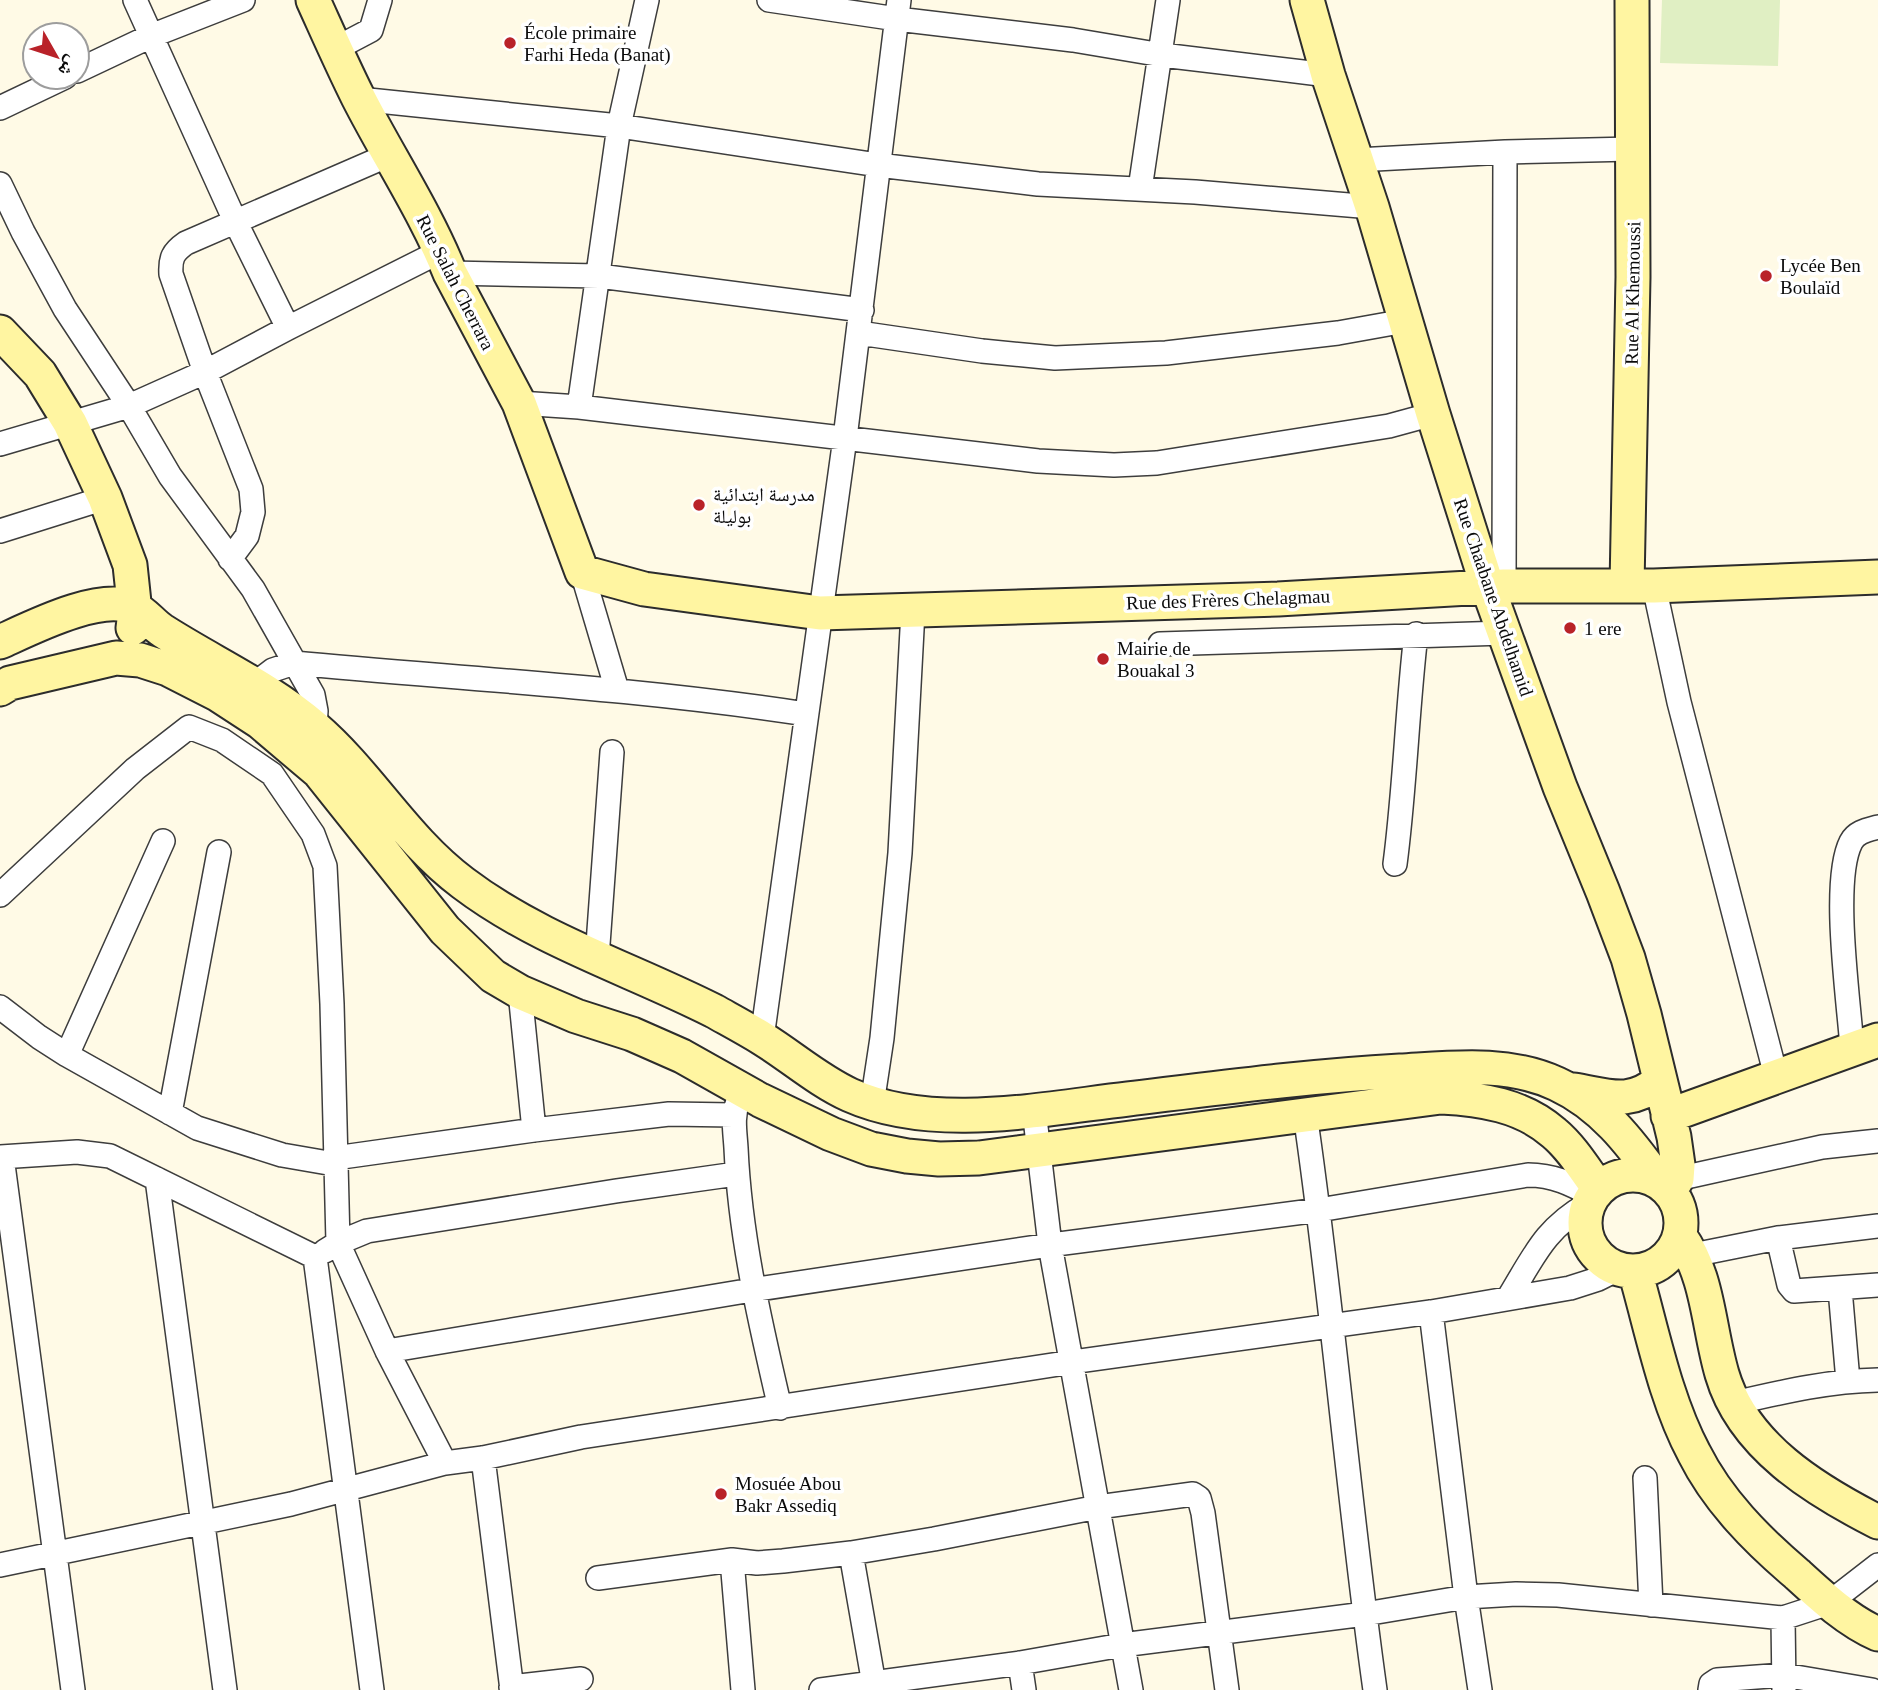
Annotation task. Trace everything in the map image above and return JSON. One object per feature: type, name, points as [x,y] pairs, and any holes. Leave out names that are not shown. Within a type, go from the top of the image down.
[{"type":"main road","name":"Rue Salah Cherrara","points":[[313,0],[359,99],[391,154],[519,403],[582,572]]},
{"type":"main road","name":"Rue Chaabane Abdelhamid","points":[[1307,0],[1433,414],[1496,587],[1504,633],[1560,787],[1628,958],[1664,1096],[1678,1165],[1668,1184]]},
{"type":"main road","name":"Rue Al Khemoussi","points":[[1632,0],[1633,276],[1640,586]]},
{"type":"main road","points":[[1,334],[40,374],[70,423],[105,498],[130,565],[133,628],[116,658]]},
{"type":"main road","name":"Rue des Frères Chelagmau","points":[[582,572],[644,589],[820,613],[1278,599],[1496,587],[1640,586],[1878,577]]},
{"type":"main road","points":[[48,673],[15,636],[88,607],[117,604],[134,608],[160,630],[222,664],[314,727],[368,783],[401,825],[463,883],[518,919],[702,1006],[766,1041],[840,1090],[892,1110],[922,1113],[1034,1110],[1377,1072],[1470,1067],[1501,1069],[1551,1081],[1568,1089],[1599,1111],[1668,1184],[1680,1212],[1686,1245],[1705,1290],[1722,1374],[1734,1404],[1760,1440],[1785,1465],[1820,1490],[1878,1522]]},
{"type":"main road","points":[[0,689],[10,683],[116,658],[141,660],[168,669],[219,695],[260,722],[319,772],[445,930],[493,976],[520,992],[576,1016],[632,1034],[682,1056],[739,1096],[872,1149],[939,1159],[979,1158],[1441,1097],[1480,1099],[1523,1112],[1554,1133],[1598,1192]]},
{"type":"main road","points":[[739,1096],[728,1051],[737,1040],[766,1041]]},
{"type":"main road","points":[[739,1096],[780,1080],[766,1041]]},
{"type":"main road","points":[[1568,1089],[1629,1098],[1664,1096],[1776,1076],[1865,1044]]},
{"type":"main road","points":[[1664,1096],[1598,1192],[1585,1224],[1589,1243],[1601,1259],[1627,1270],[1655,1266],[1686,1245]]},
{"type":"main road","points":[[1598,1192],[1628,1175],[1643,1175],[1668,1184]]},
{"type":"main road","points":[[1627,1270],[1676,1414],[1694,1454],[1721,1496],[1765,1546],[1829,1603],[1878,1634]]},
{"type":"street","points":[[135,0],[236,223],[288,328]]},
{"type":"street","points":[[91,64],[151,36],[243,0]]},
{"type":"street","points":[[335,49],[371,30],[380,0]]},
{"type":"street","points":[[579,407],[619,127],[647,0]]},
{"type":"street","points":[[769,0],[898,9],[1162,55],[1328,75]]},
{"type":"street","points":[[1140,189],[1162,55],[1168,0]]},
{"type":"street","points":[[766,1041],[898,9]]},
{"type":"street","points":[[0,108],[36,91]]},
{"type":"street","points":[[359,99],[619,127],[878,165],[1038,184],[1372,207]]},
{"type":"street","points":[[1357,160],[1632,149]]},
{"type":"street","points":[[1496,587],[1505,152]]},
{"type":"street","points":[[230,559],[247,536],[253,512],[251,489],[205,372],[171,274],[170,262],[174,251],[186,243],[391,154]]},
{"type":"street","points":[[0,184],[65,309],[170,476],[253,589],[313,695],[316,711],[314,727]]},
{"type":"street","points":[[0,444],[129,407],[205,372],[288,328],[446,262],[599,276],[860,322],[982,351],[1055,358],[1166,353],[1338,333],[1405,321]]},
{"type":"street","points":[[519,403],[579,407],[1065,464],[1157,463],[1389,426],[1433,414]]},
{"type":"street","points":[[0,531],[105,498]]},
{"type":"street","points":[[582,572],[617,690]]},
{"type":"street","points":[[1640,586],[1679,702],[1776,1076]]},
{"type":"street","points":[[872,1104],[882,1038],[900,853],[913,611]]},
{"type":"street","points":[[1160,644],[1504,633]]},
{"type":"street","points":[[1395,864],[1416,634]]},
{"type":"street","points":[[253,685],[273,670],[294,663],[617,690],[806,714]]},
{"type":"street","points":[[0,895],[135,769],[189,727],[219,695]]},
{"type":"street","points":[[189,727],[222,740],[272,774],[313,834],[325,866],[332,1004],[338,1242],[387,1351],[445,1463]]},
{"type":"street","points":[[597,958],[612,752]]},
{"type":"street","points":[[1865,1044],[1841,890],[1851,841],[1858,833],[1878,827]]},
{"type":"street","points":[[67,1055],[163,841]]},
{"type":"street","points":[[170,1113],[219,852]]},
{"type":"street","points":[[520,992],[534,1130]]},
{"type":"street","points":[[0,1007],[67,1055],[197,1128],[260,1149],[307,1160],[334,1161],[534,1130],[669,1114],[739,1096],[736,1174],[752,1290],[780,1408]]},
{"type":"street","points":[[1034,1110],[1050,1245],[1131,1690]]},
{"type":"street","points":[[1306,1114],[1376,1690]]},
{"type":"street","points":[[1668,1184],[1822,1147],[1878,1141]]},
{"type":"street","points":[[72,1690],[1,1157],[98,1153],[110,1156],[315,1257]]},
{"type":"street","points":[[315,1257],[338,1242],[367,1231],[736,1174]]},
{"type":"street","points":[[387,1351],[752,1290],[1050,1245],[1319,1210],[1528,1175],[1547,1175],[1598,1192]]},
{"type":"street","points":[[157,1179],[225,1690]]},
{"type":"street","points":[[1509,1297],[1546,1237],[1598,1192]]},
{"type":"street","points":[[1686,1245],[1878,1228]]},
{"type":"street","points":[[1778,1238],[1791,1290],[1804,1292],[1878,1286]]},
{"type":"street","points":[[315,1257],[372,1690]]},
{"type":"street","points":[[0,1566],[54,1552],[291,1504],[445,1463],[483,1458],[581,1437],[1072,1362],[1432,1312],[1570,1288],[1627,1270]]},
{"type":"street","points":[[1840,1289],[1848,1381]]},
{"type":"street","points":[[1432,1312],[1466,1597],[1480,1690]]},
{"type":"street","points":[[1734,1404],[1800,1388],[1878,1380]]},
{"type":"street","points":[[483,1458],[512,1688],[581,1679]]},
{"type":"street","points":[[1645,1478],[1651,1605]]},
{"type":"street","points":[[598,1578],[732,1560],[757,1563],[851,1553],[1098,1507],[1197,1495],[1203,1513],[1227,1690]]},
{"type":"street","points":[[851,1553],[875,1687]]},
{"type":"street","points":[[732,1560],[743,1690]]},
{"type":"street","points":[[821,1690],[875,1687],[1122,1645],[1365,1614],[1466,1597],[1558,1595],[1783,1618],[1829,1603],[1878,1565]]},
{"type":"street","points":[[1783,1618],[1784,1683]]},
{"type":"street","points":[[1020,1663],[1024,1690]]},
{"type":"street","points":[[1710,1690],[1711,1684],[1717,1680],[1872,1690]]},
{"type":"green space","points":[[1662,0],[1780,0],[1778,66],[1660,63]]},
{"type":"place","name":"École primaire Farhi Heda (Banat)","points":[[510,43]]},
{"type":"place","name":"Lycée Ben Boulaïd","points":[[1766,276]]},
{"type":"place","name":"مدرسة ابتدائية بوليلة","points":[[699,505]]},
{"type":"place","name":"1 ere","points":[[1570,628]]},
{"type":"place","name":"Mairie de Bouakal 3","points":[[1103,659]]},
{"type":"place","name":"Mosuée Abou Bakr Assediq","points":[[721,1494]]}]
